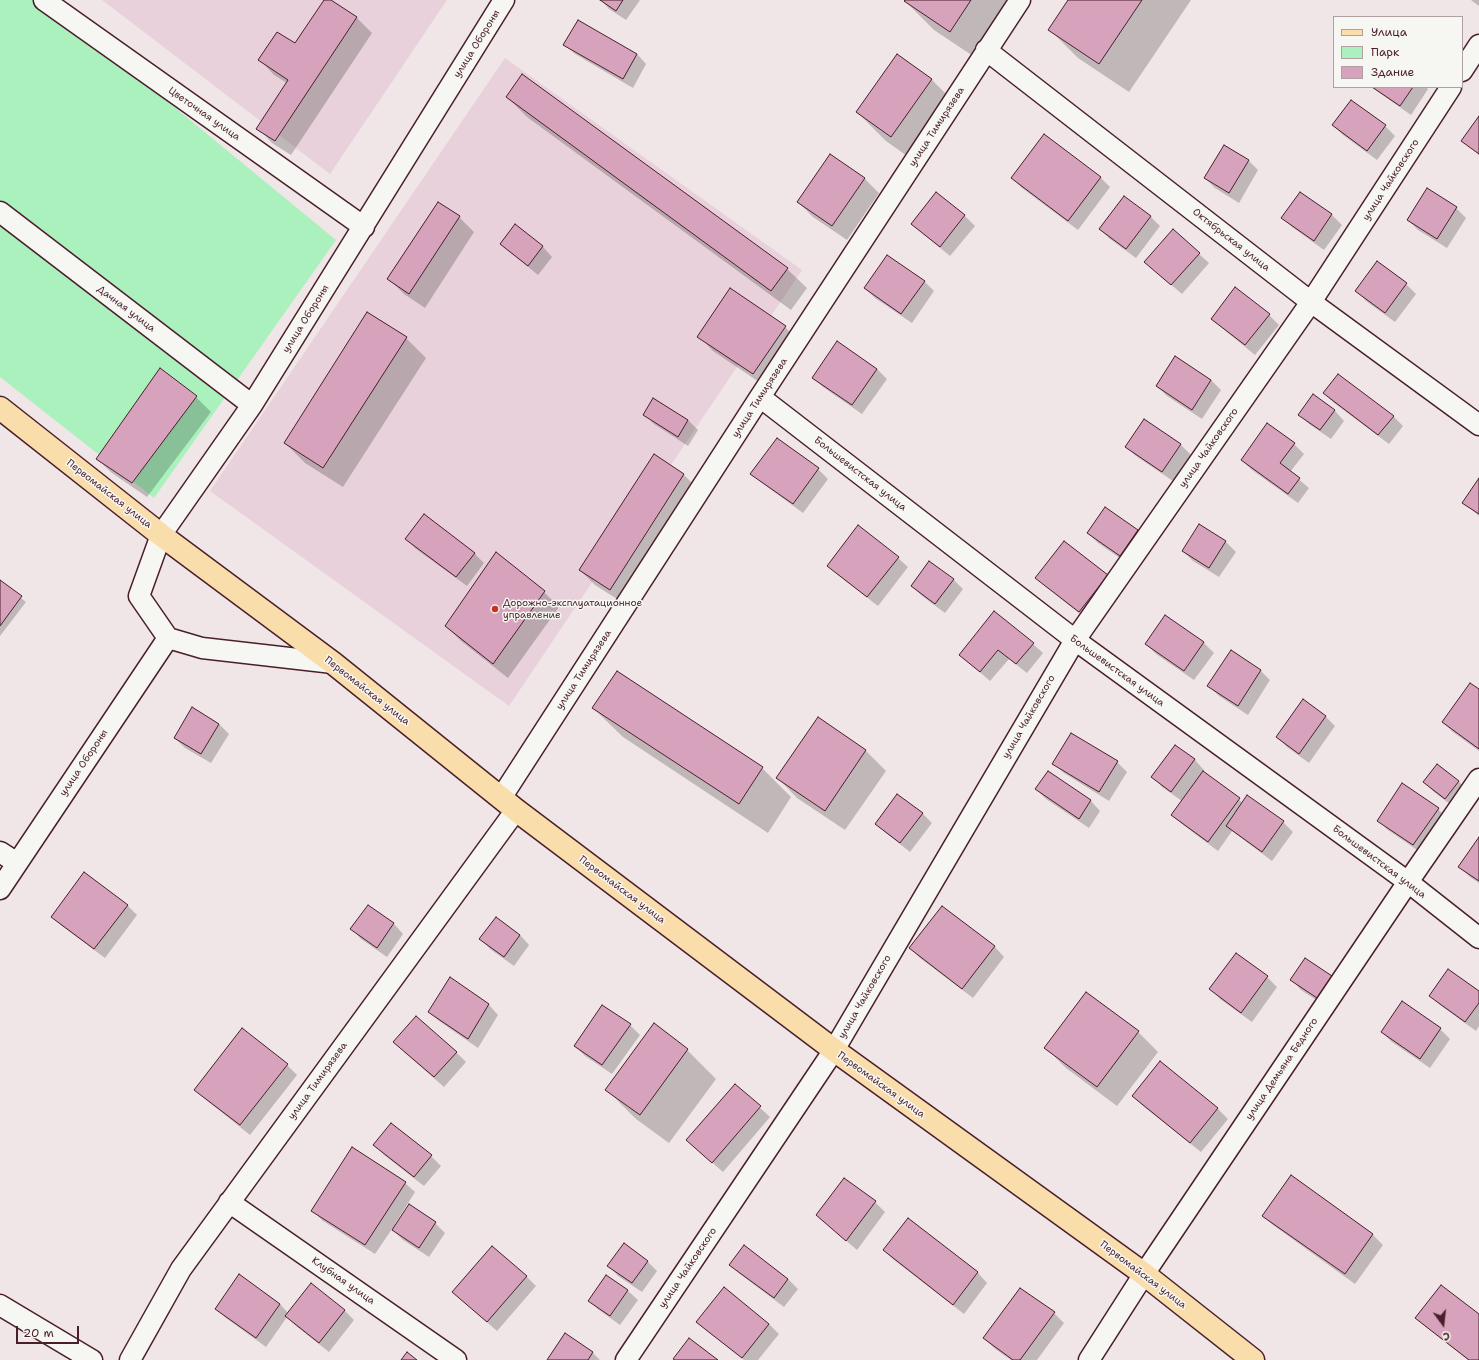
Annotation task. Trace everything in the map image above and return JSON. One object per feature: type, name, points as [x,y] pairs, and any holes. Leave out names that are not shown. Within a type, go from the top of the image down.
[{"type":"main road","name":"Первомайская улица","points":[[0,408],[161,535],[333,663],[509,804],[834,1050],[1144,1274],[1253,1360]]},
{"type":"street","name":"Цветочная улица","points":[[44,0],[364,228]]},
{"type":"street","name":"улица Обороны","points":[[0,889],[168,638],[139,596],[161,535],[252,406],[364,228],[504,0]]},
{"type":"street","name":"улица Тимирязева","points":[[130,1360],[181,1269],[509,804],[760,397],[1020,0]]},
{"type":"street","points":[[1463,69],[1479,45]]},
{"type":"street","name":"Октябрьская улица","points":[[986,50],[1311,302],[1479,425]]},
{"type":"street","name":"улица Чайковского","points":[[626,1360],[834,1050],[1075,640],[1311,302],[1450,88]]},
{"type":"street","name":"Дачная улица","points":[[0,212],[252,406]]},
{"type":"street","name":"Большевистская улица","points":[[760,397],[1075,640],[1408,882],[1479,938]]},
{"type":"street","points":[[168,638],[202,648],[333,663]]},
{"type":"street","name":"улица Демьяна Бедного","points":[[1089,1360],[1144,1274],[1479,779]]},
{"type":"street","points":[[0,852],[17,863]]},
{"type":"street","name":"Клубная улица","points":[[229,1202],[456,1360]]},
{"type":"street","points":[[0,1305],[92,1360]]},
{"type":"shaded area","points":[[102,0],[447,0],[330,174]]},
{"type":"shaded area","points":[[505,58],[802,270],[509,706],[210,491]]},
{"type":"green space","points":[[0,0],[44,0],[336,240],[154,498],[0,377]]},
{"type":"building","points":[[324,0],[331,0],[357,17],[275,141],[256,129],[288,80],[258,60],[277,32],[295,43]]},
{"type":"building","points":[[600,0],[623,0],[616,11]]},
{"type":"building","points":[[971,0],[950,32],[904,1]]},
{"type":"building","points":[[1068,0],[1142,0],[1099,64],[1048,30]]},
{"type":"building","points":[[578,20],[637,54],[623,79],[563,45]]},
{"type":"building","points":[[897,54],[932,79],[891,137],[856,112]]},
{"type":"building","points":[[522,74],[788,268],[771,291],[506,97]]},
{"type":"building","points":[[1373,88],[1412,88],[1400,106]]},
{"type":"building","points":[[1351,100],[1386,125],[1367,151],[1332,125]]},
{"type":"building","points":[[1479,116],[1479,154],[1461,141]]},
{"type":"building","points":[[1044,134],[1101,177],[1068,221],[1011,178]]},
{"type":"building","points":[[1224,145],[1249,160],[1229,193],[1204,178]]},
{"type":"building","points":[[830,154],[865,178],[832,226],[797,202]]},
{"type":"building","points":[[1427,188],[1457,207],[1437,239],[1407,220]]},
{"type":"building","points":[[936,192],[965,215],[940,247],[911,224]]},
{"type":"building","points":[[1300,192],[1332,214],[1314,241],[1281,218]]},
{"type":"building","points":[[1124,196],[1151,216],[1126,249],[1099,229]]},
{"type":"building","points":[[438,202],[460,216],[409,294],[387,279]]},
{"type":"building","points":[[515,224],[543,246],[528,266],[500,244]]},
{"type":"building","points":[[1173,229],[1200,253],[1171,285],[1144,262]]},
{"type":"building","points":[[887,255],[925,281],[901,314],[864,288]]},
{"type":"building","points":[[1377,261],[1407,283],[1385,313],[1355,291]]},
{"type":"building","points":[[1235,287],[1270,314],[1245,345],[1211,319]]},
{"type":"building","points":[[730,288],[786,326],[753,374],[697,337]]},
{"type":"building","points":[[367,312],[407,337],[323,468],[284,443]]},
{"type":"building","points":[[837,341],[877,369],[852,405],[812,378]]},
{"type":"building","points":[[1175,356],[1211,380],[1192,410],[1156,386]]},
{"type":"building","points":[[160,368],[197,396],[132,483],[96,459]]},
{"type":"building","points":[[1338,374],[1394,416],[1378,435],[1323,393]]},
{"type":"building","points":[[1313,394],[1335,410],[1320,430],[1298,415]]},
{"type":"building","points":[[653,398],[688,420],[678,437],[643,415]]},
{"type":"building","points":[[1144,419],[1181,444],[1162,472],[1125,447]]},
{"type":"building","points":[[1267,423],[1295,443],[1280,463],[1300,478],[1288,494],[1241,460]]},
{"type":"building","points":[[777,438],[819,468],[793,504],[750,474]]},
{"type":"building","points":[[654,454],[684,474],[610,590],[579,570]]},
{"type":"building","points":[[1479,478],[1479,514],[1462,503]]},
{"type":"building","points":[[1105,507],[1138,530],[1120,556],[1087,533]]},
{"type":"building","points":[[424,514],[475,553],[456,577],[405,539]]},
{"type":"building","points":[[1199,524],[1226,541],[1209,568],[1182,551]]},
{"type":"building","points":[[858,525],[899,557],[867,597],[827,566]]},
{"type":"building","points":[[1064,541],[1108,575],[1079,612],[1035,578]]},
{"type":"building","name":"Дорожно-эксплуатационное управление","points":[[496,552],[545,591],[493,664],[445,626]]},
{"type":"building","points":[[929,561],[954,579],[935,604],[911,586]]},
{"type":"building","points":[[0,580],[22,596],[0,626]]},
{"type":"building","points":[[994,611],[1034,643],[1016,664],[998,650],[980,672],[959,655]]},
{"type":"building","points":[[1165,615],[1204,642],[1184,671],[1145,644]]},
{"type":"building","points":[[1231,650],[1261,670],[1238,706],[1207,686]]},
{"type":"building","points":[[617,671],[763,767],[739,804],[592,708]]},
{"type":"building","points":[[1470,683],[1479,689],[1479,749],[1442,722]]},
{"type":"building","points":[[1303,699],[1326,716],[1299,754],[1276,737]]},
{"type":"building","points":[[192,707],[219,724],[201,754],[174,738]]},
{"type":"building","points":[[818,717],[866,750],[825,811],[776,778]]},
{"type":"building","points":[[1071,733],[1118,761],[1099,792],[1052,764]]},
{"type":"building","points":[[1175,745],[1195,759],[1171,792],[1151,777]]},
{"type":"building","points":[[1437,764],[1459,781],[1445,799],[1423,782]]},
{"type":"building","points":[[1048,771],[1091,800],[1079,819],[1035,789]]},
{"type":"building","points":[[1203,771],[1240,798],[1208,842],[1171,815]]},
{"type":"building","points":[[1402,783],[1439,808],[1413,845],[1377,821]]},
{"type":"building","points":[[897,794],[923,813],[900,843],[875,824]]},
{"type":"building","points":[[1247,795],[1284,821],[1262,852],[1226,826]]},
{"type":"building","points":[[1479,837],[1479,881],[1458,867]]},
{"type":"building","points":[[84,872],[128,905],[94,949],[51,917]]},
{"type":"building","points":[[368,905],[394,923],[377,948],[350,929]]},
{"type":"building","points":[[942,906],[995,946],[962,989],[909,948]]},
{"type":"building","points":[[496,917],[520,935],[504,957],[479,939]]},
{"type":"building","points":[[1236,953],[1268,976],[1241,1013],[1209,989]]},
{"type":"building","points":[[1305,958],[1332,976],[1317,998],[1290,980]]},
{"type":"building","points":[[1448,969],[1479,991],[1479,1003],[1465,1022],[1429,996]]},
{"type":"building","points":[[450,977],[489,1004],[468,1039],[428,1012]]},
{"type":"building","points":[[1086,992],[1139,1031],[1097,1087],[1044,1048]]},
{"type":"building","points":[[1402,1001],[1441,1028],[1420,1059],[1381,1032]]},
{"type":"building","points":[[602,1005],[631,1024],[602,1065],[574,1046]]},
{"type":"building","points":[[416,1016],[457,1052],[434,1077],[393,1042]]},
{"type":"building","points":[[654,1023],[688,1049],[640,1115],[605,1090]]},
{"type":"building","points":[[242,1028],[288,1064],[240,1125],[194,1090]]},
{"type":"building","points":[[1160,1061],[1218,1108],[1190,1143],[1132,1096]]},
{"type":"building","points":[[735,1084],[761,1106],[712,1163],[686,1140]]},
{"type":"building","points":[[391,1123],[432,1155],[414,1177],[373,1145]]},
{"type":"building","points":[[352,1147],[406,1182],[365,1245],[311,1211]]},
{"type":"building","points":[[1291,1175],[1373,1234],[1345,1274],[1262,1216]]},
{"type":"building","points":[[844,1178],[876,1201],[846,1241],[816,1215]]},
{"type":"building","points":[[409,1204],[436,1222],[419,1248],[392,1230]]},
{"type":"building","points":[[908,1218],[978,1272],[953,1305],[883,1250]]},
{"type":"building","points":[[624,1243],[648,1261],[632,1283],[607,1266]]},
{"type":"building","points":[[744,1245],[788,1279],[774,1298],[729,1265]]},
{"type":"building","points":[[492,1246],[527,1276],[487,1322],[452,1292]]},
{"type":"building","points":[[239,1274],[280,1304],[256,1338],[215,1309]]},
{"type":"building","points":[[606,1275],[628,1290],[610,1316],[588,1301]]},
{"type":"building","points":[[311,1283],[345,1310],[319,1343],[285,1316]]},
{"type":"building","points":[[1441,1285],[1479,1314],[1479,1360],[1469,1360],[1415,1318]]},
{"type":"building","points":[[724,1287],[769,1324],[742,1358],[696,1322]]},
{"type":"building","points":[[1020,1288],[1055,1312],[1020,1360],[1013,1360],[983,1338]]},
{"type":"building","points":[[565,1333],[593,1352],[588,1360],[547,1360]]},
{"type":"building","points":[[689,1338],[718,1360],[673,1359]]},
{"type":"building","points":[[407,1352],[417,1360],[401,1360]]},
{"type":"place","name":"Дорожно-эксплуатационное управление","points":[[495,609]]}]
